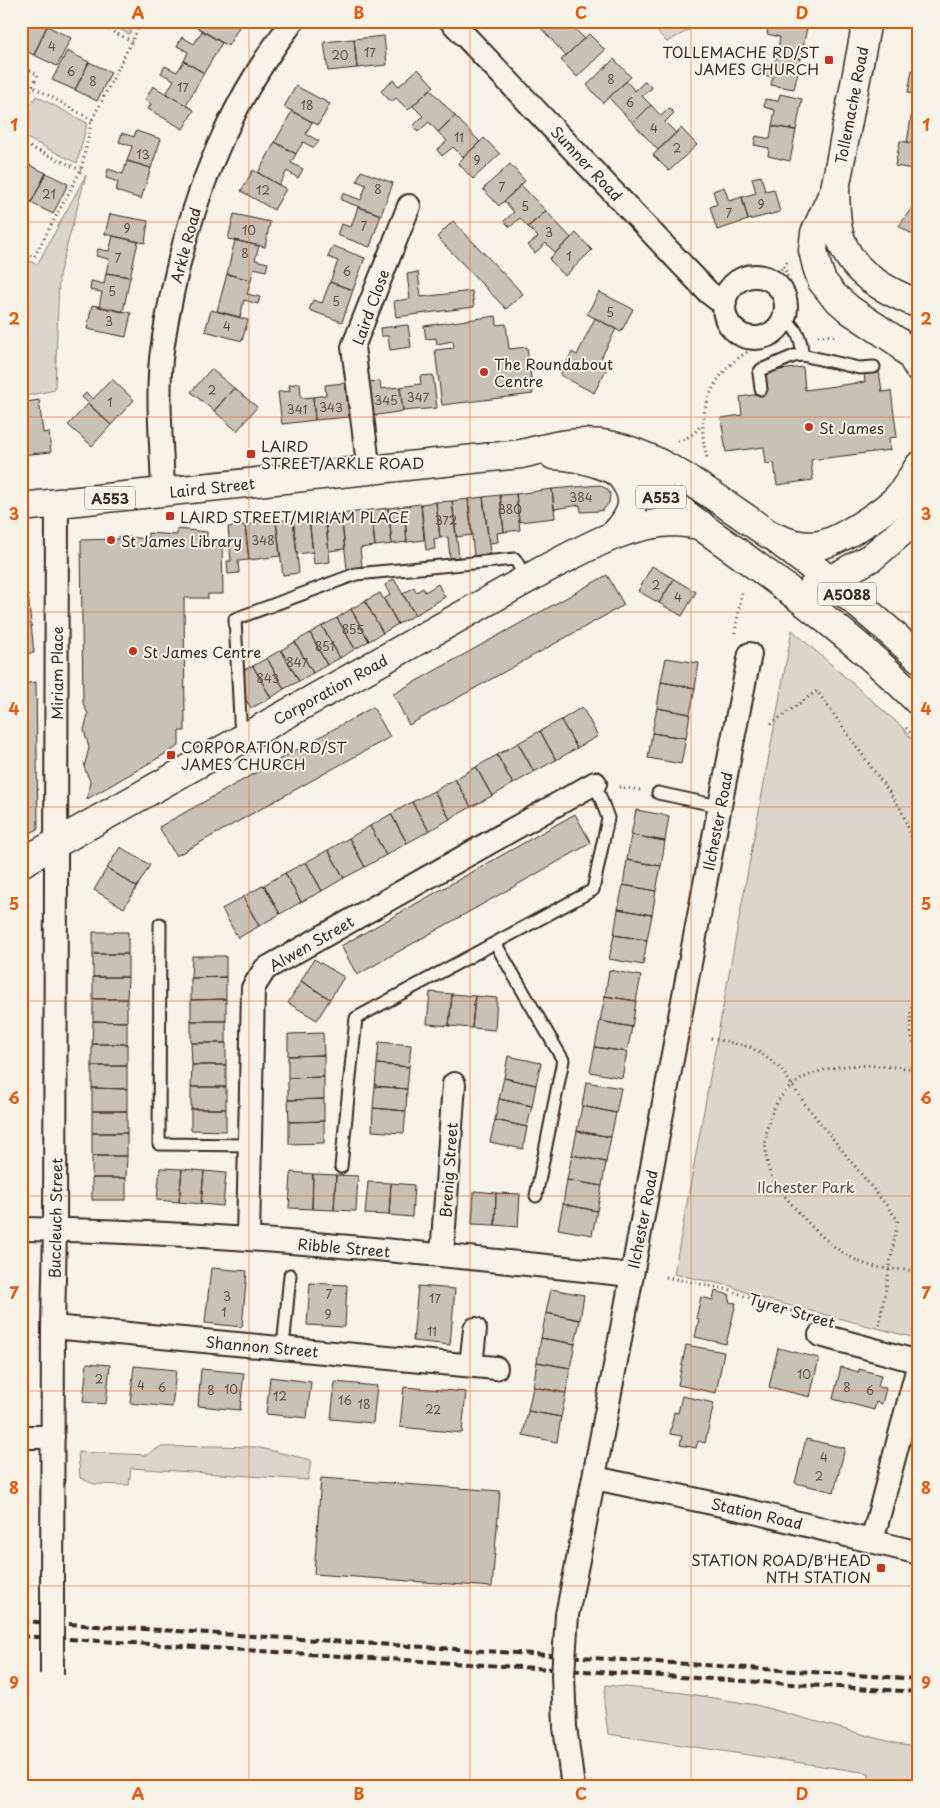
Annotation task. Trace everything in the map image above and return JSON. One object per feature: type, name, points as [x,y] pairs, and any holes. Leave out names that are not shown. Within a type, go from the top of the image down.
[{"type":"main road","name":"Tollemache Road","points":[[867,21],[835,189],[815,233],[813,250],[820,274],[833,295],[850,310],[908,345],[912,358],[919,369]]},
{"type":"main road","name":"Tollemache Road","points":[[835,189],[839,236],[856,266],[866,277],[883,288],[919,304]]},
{"type":"main road","name":"A553","points":[[521,454],[563,445],[590,443],[621,447],[669,468],[770,535],[786,542],[804,546],[819,545],[833,541],[882,510],[912,480],[919,466]]},
{"type":"main road","name":"Laird Street","points":[[21,507],[521,454]]},
{"type":"main road","name":"A553","points":[[521,454],[560,456],[590,462],[617,471],[644,484],[782,585]]},
{"type":"main road","name":"Corporation Road","points":[[615,534],[624,525],[634,501],[631,490],[617,471]]},
{"type":"main road","points":[[782,585],[802,588],[818,585],[830,580],[872,557],[919,515]]},
{"type":"main road","name":"Corporation Road","points":[[21,863],[527,580],[615,534],[651,525],[674,522],[700,525]]},
{"type":"main road","name":"A553","points":[[845,636],[838,626],[833,608],[830,580],[832,562],[837,548],[847,533]]},
{"type":"main road","name":"A5088","points":[[770,535],[830,580],[919,658]]},
{"type":"main road","name":"A5088","points":[[872,557],[864,568],[860,582],[864,600],[872,616]]},
{"type":"main road","name":"A5088","points":[[782,585],[898,681],[919,702]]},
{"type":"street","name":"Arkle Road","points":[[163,492],[160,402],[161,361],[168,308],[185,241],[200,190],[220,140],[239,102],[272,48],[293,21]]},
{"type":"street","name":"Sumner Road","points":[[451,21],[708,292],[725,303]]},
{"type":"street","name":"Laird Close","points":[[369,471],[353,347],[409,206]]},
{"type":"street","points":[[779,274],[780,289],[785,299],[786,309],[784,319],[778,328],[770,334],[760,338],[740,334],[726,318],[725,303],[728,293],[734,284],[743,279],[753,276],[764,277],[779,274]]},
{"type":"street","name":"Miriam Place","points":[[56,842],[57,504]]},
{"type":"street","name":"Ilchester Road","points":[[573,1787],[565,1727],[563,1675],[567,1615],[595,1478],[719,806],[750,654]]},
{"type":"street","name":"Alwen Street","points":[[248,1239],[253,988],[265,968],[595,783]]},
{"type":"street","name":"Buccleuch Street","points":[[52,1674],[56,842]]},
{"type":"street","name":"Brenig Street","points":[[442,1255],[454,1084]]},
{"type":"street","name":"Ribble Street","points":[[21,1230],[248,1239],[442,1255],[631,1275]]},
{"type":"street","name":"Shannon Street","points":[[53,1327],[496,1368]]},
{"type":"street","points":[[471,1366],[475,1329]]},
{"type":"street","name":"Tyrer Street","points":[[820,1335],[919,1362],[872,1541]]},
{"type":"street","points":[[21,1437],[52,1437]]},
{"type":"street","name":"Station Road","points":[[595,1478],[754,1512],[919,1553]]},
{"type":"lane","points":[[784,319],[798,333],[802,344],[802,355]]},
{"type":"lane","points":[[761,389],[759,373],[761,370],[794,356],[802,355],[858,368],[874,367]]},
{"type":"lane","points":[[241,739],[235,618],[356,574],[515,559],[527,580]]},
{"type":"lane","points":[[341,1167],[356,1018],[593,890],[608,818],[595,783]]},
{"type":"lane","points":[[658,793],[719,806]]},
{"type":"lane","points":[[160,924],[159,1144],[250,1145]]},
{"type":"lane","points":[[495,943],[563,1060],[536,1196]]},
{"type":"lane","points":[[283,1348],[290,1275]]},
{"type":"path","points":[[91,21],[132,41]]},
{"type":"path","points":[[21,252],[34,257],[81,170],[92,120],[139,27],[134,21]]},
{"type":"path","points":[[21,66],[38,76],[32,86],[21,119]]},
{"type":"path","points":[[32,86],[92,120]]},
{"type":"path","points":[[21,143],[81,170]]},
{"type":"path","points":[[743,586],[732,650],[750,654]]},
{"type":"path","points":[[771,724],[817,691],[899,806],[913,840],[919,882]]},
{"type":"path","points":[[595,783],[658,793]]},
{"type":"path","points":[[919,958],[917,981],[911,1010],[911,1034],[919,1056]]},
{"type":"path","points":[[711,1038],[750,1047],[781,1069],[804,1104],[898,1220],[884,1304],[872,1349]]},
{"type":"path","points":[[919,1069],[868,1065],[839,1067],[821,1071],[792,1084],[781,1095],[774,1108],[765,1140],[766,1156],[772,1179],[805,1220],[832,1245],[863,1263],[879,1268],[919,1271]]},
{"type":"path","name":"Tyrer Street","points":[[666,1277],[730,1290],[754,1300],[806,1315]]},
{"type":"green space","points":[[103,21],[129,21],[134,26],[129,34]]},
{"type":"green space","points":[[647,21],[705,21],[667,42]]},
{"type":"green space","points":[[36,96],[87,123],[77,163],[22,136],[29,107]]},
{"type":"green space","points":[[86,175],[59,275],[55,390],[21,397],[21,256],[37,265]]},
{"type":"green space","name":"Ilchester Park","points":[[792,630],[902,727],[919,749],[919,1339],[757,1297],[731,1286],[674,1274]]},
{"type":"green space","points":[[160,1447],[256,1447],[311,1460],[308,1480],[131,1468],[129,1485],[94,1484],[80,1478],[78,1452],[147,1455]]},
{"type":"green space","points":[[606,1685],[683,1693],[756,1705],[902,1745],[919,1747],[919,1787],[868,1785],[869,1773],[608,1734],[604,1702]]},
{"type":"building","points":[[23,21],[37,21],[47,26],[34,55],[21,49],[21,24]]},
{"type":"building","points":[[198,21],[230,21],[239,27],[228,46],[195,26]]},
{"type":"building","points":[[534,21],[548,21],[541,28]]},
{"type":"building","points":[[548,21],[579,21],[573,27],[584,38],[566,56],[541,28]]},
{"type":"building","points":[[783,22],[807,27],[801,59],[777,54],[780,37],[767,34],[768,27],[781,29]]},
{"type":"building","points":[[47,26],[71,38],[57,66],[34,55]]},
{"type":"building","points":[[202,31],[222,43],[204,73],[184,61],[188,52],[177,46],[182,37],[194,44]]},
{"type":"building","points":[[589,34],[605,50],[577,77],[561,60]]},
{"type":"building","points":[[384,36],[387,65],[357,68],[354,39]]},
{"type":"building","points":[[354,39],[357,68],[328,71],[324,42]]},
{"type":"building","points":[[67,51],[89,62],[75,90],[52,80]]},
{"type":"building","points":[[777,54],[801,59],[794,89],[771,85],[773,77],[759,74],[761,65],[774,67]]},
{"type":"building","points":[[614,59],[631,77],[603,103],[587,85]]},
{"type":"building","points":[[184,61],[204,73],[186,105],[166,94],[174,80],[161,73],[165,66],[177,72]]},
{"type":"building","points":[[89,62],[111,72],[97,101],[75,90]]},
{"type":"building","points":[[418,69],[434,86],[408,110],[396,98],[391,102],[381,91],[393,80],[399,86]]},
{"type":"building","points":[[912,70],[919,72],[919,95],[908,93]]},
{"type":"building","points":[[626,81],[635,91],[645,81],[652,88],[642,96],[651,105],[633,123],[609,98]]},
{"type":"building","points":[[153,86],[194,110],[183,129],[148,109],[151,104],[145,100]]},
{"type":"building","points":[[296,86],[330,104],[318,125],[284,107]]},
{"type":"building","points":[[430,89],[455,116],[438,132],[429,122],[418,132],[413,126],[423,116],[413,106]]},
{"type":"building","points":[[780,94],[802,99],[796,130],[772,126],[775,110],[764,107],[765,99],[778,101]]},
{"type":"building","points":[[916,95],[919,95],[919,120],[911,118]]},
{"type":"building","points":[[651,105],[661,116],[669,108],[674,113],[665,122],[676,133],[658,150],[633,123]]},
{"type":"building","points":[[292,111],[312,122],[306,134],[319,141],[314,148],[303,142],[296,154],[275,142]]},
{"type":"building","points":[[455,116],[480,142],[463,157],[453,147],[442,156],[437,150],[447,141],[438,132]]},
{"type":"building","points":[[911,118],[919,120],[919,144],[907,142]]},
{"type":"building","points":[[772,126],[796,130],[790,161],[768,156],[769,148],[754,145],[756,136],[770,139]]},
{"type":"building","points":[[681,128],[697,145],[669,171],[653,155]]},
{"type":"building","points":[[136,131],[161,139],[151,168],[127,161],[132,146],[119,142],[122,133],[134,137]]},
{"type":"building","points":[[484,138],[500,154],[473,179],[458,163]]},
{"type":"building","points":[[900,141],[919,144],[919,170],[895,166]]},
{"type":"building","points":[[275,142],[296,154],[291,163],[303,169],[298,178],[287,171],[279,185],[258,173]]},
{"type":"building","points":[[127,161],[151,168],[141,199],[116,191],[118,182],[106,178],[108,169],[123,174]]},
{"type":"building","points":[[23,162],[46,173],[31,203],[21,199],[21,166]]},
{"type":"building","points":[[510,164],[525,181],[499,206],[483,189]]},
{"type":"building","points":[[253,170],[286,189],[274,210],[241,191]]},
{"type":"building","points":[[361,171],[393,183],[381,215],[341,200],[343,193],[361,200],[366,185],[357,181]]},
{"type":"building","points":[[46,173],[68,184],[53,214],[31,203]]},
{"type":"building","points":[[761,176],[765,191],[774,189],[780,212],[748,220],[742,197],[756,193],[752,178]]},
{"type":"building","points":[[521,185],[546,211],[528,227],[520,218],[510,227],[504,221],[514,212],[504,201]]},
{"type":"building","points":[[724,187],[729,201],[742,197],[748,220],[717,230],[710,207],[717,204],[713,191]]},
{"type":"building","points":[[919,197],[919,239],[899,226]]},
{"type":"building","points":[[358,207],[381,215],[370,247],[337,235],[341,224],[351,227]]},
{"type":"building","points":[[546,211],[571,238],[555,253],[546,243],[535,253],[528,245],[538,237],[528,227]]},
{"type":"building","points":[[110,214],[148,221],[145,243],[105,234]]},
{"type":"building","points":[[234,214],[270,222],[265,247],[228,239]]},
{"type":"building","points":[[453,221],[523,294],[506,309],[437,237]]},
{"type":"building","points":[[576,233],[592,250],[565,276],[549,259]]},
{"type":"building","points":[[113,236],[138,242],[130,277],[106,273],[109,259],[96,256],[98,249],[109,251]]},
{"type":"building","points":[[235,240],[259,246],[255,260],[268,263],[266,271],[254,268],[251,280],[227,274]]},
{"type":"building","points":[[333,246],[365,258],[353,290],[330,282],[338,261],[328,257]]},
{"type":"building","points":[[418,272],[421,297],[472,291],[474,307],[396,317],[394,301],[410,299],[407,274]]},
{"type":"building","points":[[106,273],[130,277],[123,312],[99,307],[102,292],[90,290],[91,281],[104,284]]},
{"type":"building","points":[[227,274],[251,280],[247,294],[260,297],[258,304],[244,300],[240,317],[217,311]]},
{"type":"building","points":[[330,282],[353,290],[342,322],[309,310],[313,300],[322,303]]},
{"type":"building","points":[[599,292],[633,309],[621,332],[587,314]]},
{"type":"building","points":[[92,305],[131,313],[126,337],[87,329]]},
{"type":"building","points":[[211,310],[248,320],[242,341],[205,331]]},
{"type":"building","name":"The Roundabout Centre","points":[[496,316],[497,325],[506,324],[509,349],[527,347],[533,394],[442,405],[435,350],[454,348],[453,341],[437,344],[436,338],[426,339],[424,326]]},
{"type":"building","points":[[595,318],[616,329],[597,366],[606,370],[594,393],[560,375],[572,352],[577,355]]},
{"type":"building","points":[[408,325],[411,347],[390,350],[388,336],[381,336],[380,328]]},
{"type":"building","name":"St James","points":[[803,367],[805,390],[865,382],[864,373],[879,371],[882,392],[891,391],[897,437],[889,438],[890,450],[811,460],[813,480],[777,485],[774,463],[766,464],[764,447],[726,452],[721,418],[742,415],[740,397],[766,393],[764,372]]},
{"type":"building","points":[[211,369],[234,388],[214,411],[191,392]]},
{"type":"building","points":[[433,375],[437,408],[403,411],[400,387],[421,384],[420,376]]},
{"type":"building","points":[[112,379],[134,400],[111,425],[82,397],[86,393],[93,399]]},
{"type":"building","points":[[380,381],[381,389],[400,387],[403,411],[372,416],[368,382]]},
{"type":"building","points":[[300,383],[301,398],[313,397],[315,420],[282,424],[278,392],[290,391],[289,385]]},
{"type":"building","points":[[345,383],[349,417],[315,420],[313,397],[326,395],[325,385]]},
{"type":"building","points":[[234,388],[257,407],[237,431],[214,411]]},
{"type":"building","points":[[39,400],[43,433],[49,432],[51,452],[21,455],[21,403]]},
{"type":"building","points":[[88,404],[111,425],[92,446],[68,425]]},
{"type":"building","points":[[600,485],[608,490],[610,494],[609,503],[603,510],[581,512],[580,505],[554,509],[552,489]]},
{"type":"building","points":[[552,489],[555,518],[519,522],[516,494]]},
{"type":"building","points":[[516,494],[520,530],[504,532],[500,495]]},
{"type":"building","points":[[500,495],[504,532],[497,533],[498,542],[489,543],[483,497]]},
{"type":"building","points":[[483,497],[490,553],[474,556],[468,499]]},
{"type":"building","points":[[468,499],[472,535],[456,537],[452,501]]},
{"type":"building","points":[[452,501],[459,557],[450,558],[448,537],[440,538],[436,502]]},
{"type":"building","points":[[436,502],[440,538],[434,539],[435,549],[426,550],[421,504]]},
{"type":"building","points":[[421,504],[424,540],[407,542],[404,506]]},
{"type":"building","points":[[404,506],[407,542],[392,544],[388,508]]},
{"type":"building","points":[[388,508],[392,544],[375,546],[371,510]]},
{"type":"building","points":[[371,510],[375,546],[360,548],[362,567],[347,569],[341,514]]},
{"type":"building","points":[[341,514],[345,549],[329,551],[325,516]]},
{"type":"building","points":[[325,516],[330,562],[314,564],[309,518]]},
{"type":"building","points":[[309,518],[313,552],[297,554],[293,519]]},
{"type":"building","points":[[293,519],[299,573],[283,575],[276,521]]},
{"type":"building","points":[[276,521],[280,556],[249,560],[245,525]]},
{"type":"building","points":[[245,525],[249,560],[238,561],[239,573],[228,574],[227,561],[231,561],[228,527]]},
{"type":"building","name":"St James Centre","points":[[177,529],[207,532],[207,542],[222,543],[223,594],[208,594],[208,598],[184,598],[185,731],[179,731],[179,746],[87,799],[90,781],[84,767],[89,748],[84,730],[88,714],[83,703],[81,540],[119,539],[119,536],[148,539],[148,533],[177,535]]},
{"type":"building","points":[[652,566],[674,579],[659,603],[638,591]]},
{"type":"building","points":[[607,575],[624,605],[409,725],[393,694]]},
{"type":"building","points":[[394,579],[415,615],[398,624],[384,599],[390,595],[385,585]]},
{"type":"building","points":[[674,579],[696,592],[682,616],[659,603]]},
{"type":"building","points":[[438,584],[445,597],[415,615],[403,594],[414,587],[416,592],[423,588],[425,592]]},
{"type":"building","points":[[380,593],[398,624],[383,633],[365,601]]},
{"type":"building","points":[[28,594],[34,653],[21,654],[21,595]]},
{"type":"building","points":[[365,601],[383,633],[369,641],[351,609]]},
{"type":"building","points":[[351,609],[369,641],[355,649],[337,618]]},
{"type":"building","points":[[337,618],[355,649],[340,658],[322,626]]},
{"type":"building","points":[[322,626],[340,658],[327,665],[310,633]]},
{"type":"building","points":[[310,633],[327,665],[313,673],[295,642]]},
{"type":"building","points":[[295,642],[313,673],[299,681],[281,650]]},
{"type":"building","points":[[281,650],[299,681],[284,689],[267,658]]},
{"type":"building","points":[[267,658],[284,689],[271,698],[253,666]]},
{"type":"building","points":[[666,658],[699,663],[695,688],[661,682]]},
{"type":"building","points":[[253,666],[271,698],[251,708],[242,694],[243,670]]},
{"type":"building","points":[[36,682],[38,829],[21,838],[21,684]]},
{"type":"building","points":[[661,682],[695,688],[690,714],[657,708]]},
{"type":"building","points":[[373,707],[390,737],[176,856],[159,827]]},
{"type":"building","points":[[582,707],[598,736],[577,748],[561,720]]},
{"type":"building","points":[[657,708],[690,714],[686,738],[652,733]]},
{"type":"building","points":[[561,720],[577,748],[556,760],[540,731]]},
{"type":"building","points":[[540,731],[556,760],[534,772],[518,743]]},
{"type":"building","points":[[652,733],[686,738],[681,764],[648,758]]},
{"type":"building","points":[[518,743],[534,772],[513,784],[497,755]]},
{"type":"building","points":[[497,755],[513,784],[492,796],[476,767]]},
{"type":"building","points":[[476,767],[492,796],[471,807],[455,779]]},
{"type":"building","points":[[455,779],[471,807],[450,819],[434,791]]},
{"type":"building","points":[[434,791],[450,819],[429,831],[412,802]]},
{"type":"building","points":[[412,802],[429,831],[407,843],[391,814]]},
{"type":"building","points":[[636,810],[669,816],[665,841],[631,835]]},
{"type":"building","points":[[391,814],[407,843],[386,855],[370,826]]},
{"type":"building","points":[[575,814],[591,843],[357,975],[341,946]]},
{"type":"building","points":[[370,826],[386,855],[365,867],[349,838]]},
{"type":"building","points":[[631,835],[665,841],[661,866],[627,860]]},
{"type":"building","points":[[349,838],[365,867],[344,878],[328,850]]},
{"type":"building","points":[[120,847],[150,865],[137,887],[107,868]]},
{"type":"building","points":[[328,850],[344,878],[322,891],[306,862]]},
{"type":"building","points":[[627,860],[661,866],[656,891],[623,885]]},
{"type":"building","points":[[306,862],[322,891],[301,902],[285,873]]},
{"type":"building","points":[[107,868],[137,887],[124,908],[94,890]]},
{"type":"building","points":[[285,873],[301,902],[280,914],[264,885]]},
{"type":"building","points":[[264,885],[280,914],[259,926],[243,897]]},
{"type":"building","points":[[623,885],[656,891],[652,915],[618,909]]},
{"type":"building","points":[[243,897],[259,926],[238,938],[222,909]]},
{"type":"building","points":[[618,909],[652,915],[647,940],[614,935]]},
{"type":"building","points":[[93,932],[128,932],[128,954],[93,954]]},
{"type":"building","points":[[614,935],[647,940],[643,965],[609,959]]},
{"type":"building","points":[[93,954],[128,954],[128,977],[93,977]]},
{"type":"building","points":[[192,956],[226,956],[226,977],[191,978]]},
{"type":"building","points":[[314,959],[344,977],[330,999],[301,981]]},
{"type":"building","points":[[609,970],[641,976],[636,1001],[605,996]]},
{"type":"building","points":[[93,977],[128,977],[127,999],[93,999]]},
{"type":"building","points":[[226,977],[226,999],[191,1000],[191,978]]},
{"type":"building","points":[[301,981],[330,999],[317,1020],[288,1003]]},
{"type":"building","points":[[430,992],[452,994],[449,1026],[427,1024]]},
{"type":"building","points":[[452,994],[475,996],[472,1028],[449,1026]]},
{"type":"building","points":[[475,996],[497,998],[495,1030],[472,1028]]},
{"type":"building","points":[[605,996],[636,1001],[632,1027],[600,1021]]},
{"type":"building","points":[[93,999],[127,999],[127,1022],[93,1021]]},
{"type":"building","points":[[226,999],[226,1021],[191,1021],[191,1000]]},
{"type":"building","points":[[93,1021],[127,1022],[127,1044],[92,1044]]},
{"type":"building","points":[[191,1021],[226,1021],[226,1043],[191,1043]]},
{"type":"building","points":[[600,1021],[632,1027],[627,1052],[595,1047]]},
{"type":"building","points":[[323,1033],[324,1055],[288,1056],[288,1034]]},
{"type":"building","points":[[379,1042],[411,1045],[409,1067],[377,1064]]},
{"type":"building","points":[[191,1043],[226,1043],[226,1065],[192,1065]]},
{"type":"building","points":[[92,1044],[127,1044],[127,1066],[92,1066]]},
{"type":"building","points":[[595,1047],[627,1052],[622,1078],[590,1072]]},
{"type":"building","points":[[324,1055],[324,1077],[288,1078],[288,1056]]},
{"type":"building","points":[[508,1056],[541,1063],[536,1085],[504,1078]]},
{"type":"building","points":[[377,1064],[409,1067],[407,1089],[375,1086]]},
{"type":"building","points":[[192,1065],[226,1065],[226,1087],[191,1087]]},
{"type":"building","points":[[92,1066],[127,1066],[127,1089],[92,1088]]},
{"type":"building","points":[[324,1077],[324,1099],[288,1100],[288,1078]]},
{"type":"building","points":[[504,1078],[536,1085],[532,1106],[499,1099]]},
{"type":"building","points":[[586,1082],[621,1088],[616,1113],[582,1106]]},
{"type":"building","points":[[375,1086],[407,1089],[406,1111],[373,1108]]},
{"type":"building","points":[[191,1087],[226,1087],[226,1109],[191,1109]]},
{"type":"building","points":[[92,1088],[127,1089],[127,1111],[92,1111]]},
{"type":"building","points":[[324,1099],[324,1121],[289,1122],[288,1100]]},
{"type":"building","points":[[499,1099],[532,1106],[527,1127],[495,1120]]},
{"type":"building","points":[[582,1106],[616,1113],[611,1137],[577,1131]]},
{"type":"building","points":[[373,1108],[406,1111],[404,1133],[372,1131]]},
{"type":"building","points":[[191,1109],[226,1109],[226,1131],[191,1130]]},
{"type":"building","points":[[92,1111],[127,1111],[127,1133],[92,1133]]},
{"type":"building","points":[[495,1120],[527,1127],[523,1149],[490,1142]]},
{"type":"building","points":[[324,1121],[324,1143],[289,1144],[289,1122]]},
{"type":"building","points":[[577,1131],[611,1137],[606,1162],[572,1155]]},
{"type":"building","points":[[92,1133],[127,1133],[127,1156],[92,1156]]},
{"type":"building","points":[[572,1155],[606,1162],[602,1186],[567,1180]]},
{"type":"building","points":[[92,1156],[127,1156],[126,1178],[92,1178]]},
{"type":"building","points":[[160,1168],[182,1169],[179,1202],[157,1200]]},
{"type":"building","points":[[182,1169],[204,1171],[201,1204],[179,1202]]},
{"type":"building","points":[[204,1171],[226,1173],[223,1206],[201,1204]]},
{"type":"building","points":[[291,1172],[313,1174],[312,1209],[289,1208]]},
{"type":"building","points":[[313,1174],[336,1175],[334,1210],[312,1209]]},
{"type":"building","points":[[336,1175],[358,1176],[356,1211],[334,1210]]},
{"type":"building","points":[[92,1178],[126,1178],[126,1200],[92,1200]]},
{"type":"building","points":[[567,1180],[602,1186],[597,1211],[563,1204]]},
{"type":"building","points":[[368,1182],[391,1183],[389,1215],[365,1214]]},
{"type":"building","points":[[391,1183],[414,1185],[412,1217],[389,1215]]},
{"type":"building","points":[[474,1191],[496,1193],[495,1225],[472,1224]]},
{"type":"building","points":[[496,1193],[520,1194],[518,1227],[495,1225]]},
{"type":"building","points":[[563,1204],[597,1211],[592,1235],[558,1229]]},
{"type":"building","points":[[211,1268],[247,1271],[242,1327],[205,1323]]},
{"type":"building","points":[[310,1283],[347,1285],[345,1327],[307,1325]]},
{"type":"building","points":[[418,1286],[455,1289],[450,1345],[413,1341]]},
{"type":"building","points":[[551,1289],[584,1295],[580,1320],[546,1313]]},
{"type":"building","points":[[715,1291],[730,1295],[729,1302],[736,1303],[726,1344],[695,1337],[699,1319],[696,1318],[701,1297],[713,1300]]},
{"type":"building","points":[[546,1313],[580,1320],[575,1344],[541,1338]]},
{"type":"building","points":[[541,1338],[575,1344],[570,1368],[537,1362]]},
{"type":"building","points":[[686,1345],[724,1352],[716,1393],[678,1385]]},
{"type":"building","points":[[778,1348],[819,1358],[810,1397],[769,1387]]},
{"type":"building","points":[[537,1362],[570,1368],[566,1393],[533,1387]]},
{"type":"building","points":[[87,1363],[110,1365],[106,1404],[83,1402]]},
{"type":"building","points":[[134,1366],[176,1370],[172,1407],[130,1403]]},
{"type":"building","points":[[841,1367],[859,1372],[859,1369],[881,1375],[878,1387],[886,1388],[882,1404],[876,1402],[874,1410],[833,1399]]},
{"type":"building","points":[[201,1369],[244,1373],[240,1410],[198,1406]]},
{"type":"building","points":[[270,1377],[311,1382],[307,1418],[266,1414]]},
{"type":"building","points":[[335,1382],[377,1386],[373,1423],[331,1419]]},
{"type":"building","points":[[404,1387],[466,1392],[462,1433],[400,1427]]},
{"type":"building","points":[[533,1387],[566,1393],[561,1417],[528,1411]]},
{"type":"building","points":[[682,1396],[714,1403],[705,1443],[698,1441],[696,1448],[680,1445],[682,1436],[670,1434],[674,1412],[678,1413]]},
{"type":"building","points":[[528,1411],[561,1417],[557,1442],[523,1435]]},
{"type":"building","points":[[806,1439],[845,1448],[834,1492],[795,1483]]},
{"type":"building","points":[[321,1478],[500,1491],[492,1587],[314,1574]]},
{"type":"railway","points":[[21,1621],[919,1679]]},
{"type":"railway","points":[[21,1636],[919,1692]]},
{"type":"place","name":"TOLLEMACHE RD/ST JAMES CHURCH","points":[[829,60]]},
{"type":"place","name":"The Roundabout Centre","points":[[484,372]]},
{"type":"place","name":"St James","points":[[809,427]]},
{"type":"place","name":"LAIRD STREET/ARKLE ROAD","points":[[251,454]]},
{"type":"place","name":"LAIRD STREET/MIRIAM PLACE","points":[[170,516]]},
{"type":"place","name":"St James Library","points":[[111,540]]},
{"type":"place","name":"St James Centre","points":[[133,651]]},
{"type":"place","name":"CORPORATION RD/ST JAMES CHURCH","points":[[171,755]]},
{"type":"place","name":"STATION ROAD/B'HEAD NTH STATION","points":[[881,1568]]}]
